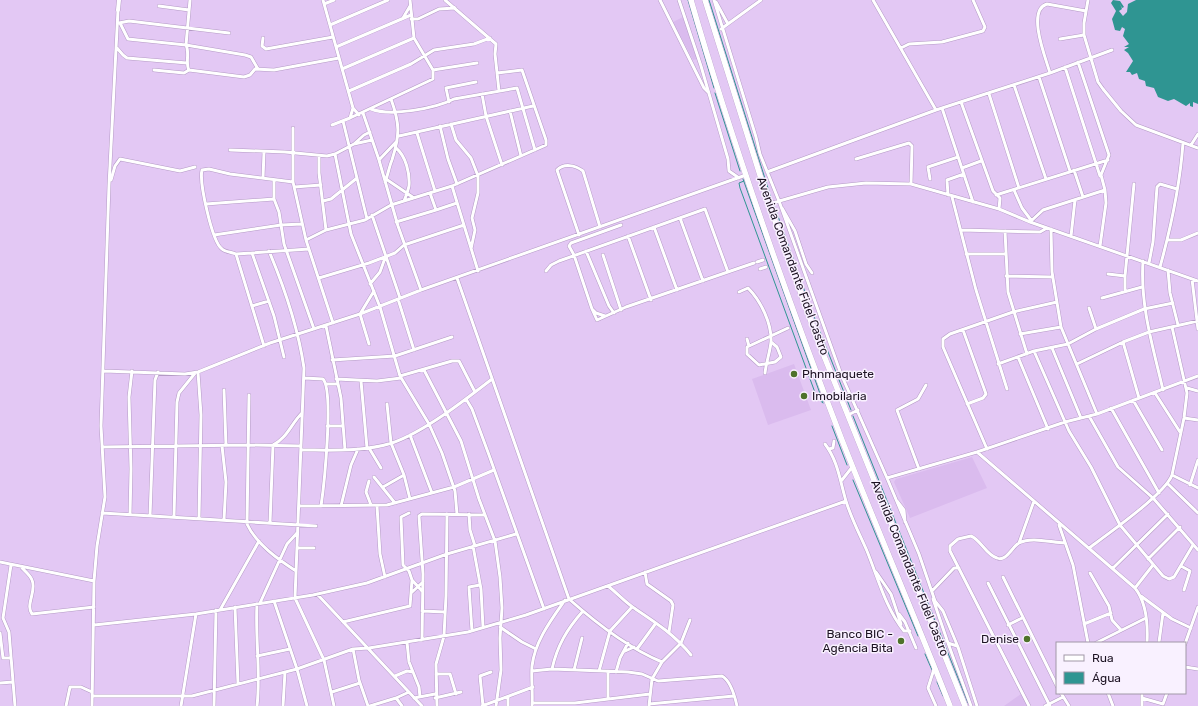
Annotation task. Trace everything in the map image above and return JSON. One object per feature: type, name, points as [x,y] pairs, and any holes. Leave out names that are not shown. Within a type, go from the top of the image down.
[{"type":"highway","name":"Avenida Comandante Fidel Castro","points":[[691,0],[718,90],[778,270],[852,466],[950,706]]},
{"type":"highway","name":"Avenida Comandante Fidel Castro","points":[[705,0],[770,204],[818,341],[965,706]]},
{"type":"street","points":[[189,70],[186,45],[190,0]]},
{"type":"street","points":[[334,0],[324,2],[353,108],[350,118]]},
{"type":"street","points":[[330,25],[388,0]]},
{"type":"street","points":[[332,125],[361,114],[432,80],[434,76],[433,70],[424,58],[414,38],[410,0]]},
{"type":"street","points":[[445,0],[490,38],[496,46],[495,54],[499,91]]},
{"type":"street","points":[[660,0],[704,88],[708,92]]},
{"type":"street","points":[[680,0],[728,159],[729,171],[739,178]]},
{"type":"street","points":[[714,0],[728,24]]},
{"type":"street","points":[[714,0],[760,154],[779,201],[795,231],[795,241],[801,266],[841,374],[887,478],[932,590],[935,600],[943,611],[958,647],[976,705],[971,706],[934,604],[932,590]]},
{"type":"street","points":[[722,29],[761,0]]},
{"type":"street","points":[[873,0],[936,110]]},
{"type":"street","points":[[901,48],[909,44],[942,42],[982,32],[985,27],[973,0]]},
{"type":"street","points":[[1088,0],[1084,35],[1100,85],[1128,119],[1141,128],[1198,148]]},
{"type":"street","points":[[92,706],[94,581],[105,497],[101,426],[110,185],[119,24],[118,10],[120,1]]},
{"type":"street","points":[[1050,73],[1039,32],[1038,11],[1042,6],[1047,4],[1086,11]]},
{"type":"street","points":[[160,6],[189,10]]},
{"type":"street","points":[[403,18],[410,6]]},
{"type":"street","points":[[336,47],[403,18],[411,17],[418,19],[439,8],[454,8]]},
{"type":"street","points":[[119,24],[130,21],[228,33]]},
{"type":"street","points":[[119,24],[128,39],[186,45],[248,56],[258,69]]},
{"type":"street","points":[[1060,39],[1084,35]]},
{"type":"street","points":[[263,38],[262,46],[266,49],[333,37]]},
{"type":"street","points":[[342,69],[414,38]]},
{"type":"street","points":[[348,91],[424,58],[434,50],[474,44],[490,38]]},
{"type":"street","points":[[117,48],[127,58],[187,63]]},
{"type":"street","points":[[767,172],[936,110],[1039,77],[1112,50]]},
{"type":"street","points":[[154,70],[184,73],[189,70],[244,77],[258,69],[274,70],[339,58]]},
{"type":"street","points":[[1078,62],[1107,146],[1108,160],[1102,171],[1102,182]]},
{"type":"street","points":[[433,70],[477,63]]},
{"type":"street","points":[[1065,67],[1104,190],[1106,203],[1100,246]]},
{"type":"street","points":[[306,240],[326,230],[367,220],[372,215],[391,205],[452,186],[478,176],[544,146],[546,142],[522,70],[497,73]]},
{"type":"street","points":[[1039,77],[1070,171]]},
{"type":"street","points":[[449,102],[446,88],[476,82]]},
{"type":"street","points":[[1014,85],[1046,179]]},
{"type":"street","points":[[371,109],[381,112],[395,112],[449,102],[454,99],[518,88],[535,150]]},
{"type":"street","points":[[708,92],[718,90]]},
{"type":"street","points":[[482,94],[486,116],[502,165]]},
{"type":"street","points":[[989,94],[1020,188]]},
{"type":"street","points":[[385,181],[399,136],[391,99]]},
{"type":"street","points":[[961,102],[993,192],[1001,199],[999,209]]},
{"type":"street","points":[[399,136],[533,106]]},
{"type":"street","points":[[353,108],[361,114],[370,132],[396,222],[421,290]]},
{"type":"street","points":[[942,108],[974,202]]},
{"type":"street","points":[[510,111],[521,156]]},
{"type":"street","points":[[343,121],[367,220]]},
{"type":"street","points":[[451,124],[456,140],[471,158],[478,176],[478,193],[472,218],[475,230],[471,250]]},
{"type":"street","points":[[440,126],[448,159],[457,184]]},
{"type":"street","points":[[364,135],[368,127]]},
{"type":"street","points":[[293,128],[292,153],[294,187],[306,240],[320,278],[333,323]]},
{"type":"street","points":[[354,144],[370,132]]},
{"type":"street","points":[[417,133],[435,191]]},
{"type":"street","points":[[1191,146],[1198,134]]},
{"type":"street","points":[[230,150],[319,156],[335,154],[354,144],[372,140]]},
{"type":"street","points":[[378,160],[398,140]]},
{"type":"street","points":[[856,159],[909,143],[912,146],[911,184]]},
{"type":"street","points":[[1160,267],[1168,240],[1181,167],[1183,143]]},
{"type":"street","points":[[396,148],[401,152],[404,158],[409,185],[404,201]]},
{"type":"street","points":[[263,178],[264,152]]},
{"type":"street","points":[[335,154],[348,224],[362,265],[380,307],[400,377],[429,424],[442,453],[454,487],[457,514]]},
{"type":"street","points":[[319,156],[326,230]]},
{"type":"street","points":[[930,179],[928,167],[958,157]]},
{"type":"street","points":[[110,185],[115,166],[120,159],[180,171],[195,167]]},
{"type":"street","points":[[996,195],[1108,160]]},
{"type":"street","points":[[962,168],[981,161]]},
{"type":"street","points":[[579,235],[557,170],[559,168],[570,166],[583,171],[600,227]]},
{"type":"street","points":[[293,182],[204,169],[202,178],[206,204],[214,235],[221,249],[236,254],[309,248]]},
{"type":"street","points":[[1074,170],[1083,197]]},
{"type":"street","points":[[948,195],[947,180],[964,174]]},
{"type":"street","points":[[104,371],[185,374],[197,372],[280,340],[380,307],[421,290],[746,175]]},
{"type":"street","points":[[323,201],[331,199],[357,178]]},
{"type":"street","points":[[274,180],[274,199],[286,250],[297,275],[301,292],[314,328]]},
{"type":"street","points":[[385,181],[414,198]]},
{"type":"street","points":[[770,204],[814,190],[848,184],[911,184],[952,197],[999,209],[1049,229],[1198,281]]},
{"type":"street","points":[[1125,291],[1124,276],[1134,184]]},
{"type":"street","points":[[1149,263],[1153,242],[1157,187],[1160,184],[1177,189]]},
{"type":"street","points":[[294,187],[321,185]]},
{"type":"street","points":[[452,186],[478,271]]},
{"type":"street","points":[[1014,190],[1022,208],[1031,221]]},
{"type":"street","points":[[1031,221],[1043,210],[1104,190]]},
{"type":"street","points":[[430,193],[436,210]]},
{"type":"street","points":[[952,197],[966,254],[998,364],[1007,389]]},
{"type":"street","points":[[206,204],[274,199]]},
{"type":"street","points":[[1070,236],[1075,200]]},
{"type":"street","points":[[396,222],[457,203]]},
{"type":"street","points":[[546,271],[551,265],[574,255],[705,209],[728,272]]},
{"type":"street","points":[[372,215],[414,350]]},
{"type":"street","points":[[680,218],[703,281]]},
{"type":"street","points":[[214,235],[281,225],[302,224]]},
{"type":"street","points":[[320,278],[395,253],[404,245],[464,225]]},
{"type":"street","points":[[621,225],[571,243],[569,246],[574,255],[597,320],[614,312],[763,260]]},
{"type":"street","points":[[654,227],[677,290]]},
{"type":"street","points":[[961,230],[1040,232],[1049,229]]},
{"type":"street","points":[[1049,229],[1053,277],[1061,326],[1097,414]]},
{"type":"street","points":[[1005,231],[1006,276],[1013,312],[1027,354]]},
{"type":"street","points":[[1168,240],[1181,240],[1198,233]]},
{"type":"street","points":[[628,236],[651,300]]},
{"type":"street","points":[[795,241],[812,273]]},
{"type":"street","points":[[269,251],[282,283],[298,334],[304,378],[295,598],[306,626],[324,660],[334,706]]},
{"type":"street","points":[[586,251],[609,306],[614,312]]},
{"type":"street","points":[[252,253],[269,301],[284,357]]},
{"type":"street","points":[[236,254],[236,259],[264,346]]},
{"type":"street","points":[[966,254],[1005,254]]},
{"type":"street","points":[[370,284],[380,272],[385,256]]},
{"type":"street","points":[[603,256],[621,310]]},
{"type":"street","points":[[801,266],[804,257]]},
{"type":"street","points":[[1143,261],[1142,287],[1144,309],[1163,390]]},
{"type":"street","points":[[760,269],[766,267]]},
{"type":"street","points":[[1168,270],[1178,325]]},
{"type":"street","points":[[1108,274],[1124,276]]},
{"type":"street","points":[[1006,276],[1053,277]]},
{"type":"street","points":[[457,278],[569,599],[628,644],[662,662]]},
{"type":"street","points":[[1192,279],[1198,329]]},
{"type":"street","points":[[1102,298],[1142,287]]},
{"type":"street","points":[[738,292],[748,288],[757,297],[764,311],[771,342],[765,373]]},
{"type":"street","points":[[369,344],[360,314],[374,291]]},
{"type":"street","points":[[252,306],[269,301]]},
{"type":"street","points":[[986,449],[942,344],[943,339],[946,336],[1013,312],[1057,302]]},
{"type":"street","points":[[998,364],[1034,351],[1068,344],[1096,329],[1144,309],[1173,304]]},
{"type":"street","points":[[1089,308],[1096,329]]},
{"type":"street","points":[[592,309],[602,316],[608,315]]},
{"type":"street","points":[[1077,364],[1122,342],[1149,332],[1197,321]]},
{"type":"street","points":[[326,326],[337,384],[345,450]]},
{"type":"street","points":[[1020,334],[1061,326]]},
{"type":"street","points":[[1089,548],[1159,493],[1168,484],[1172,475],[1184,418],[1187,388],[1184,381],[1172,327]]},
{"type":"street","points":[[749,346],[788,328]]},
{"type":"street","points":[[963,330],[986,394],[983,398],[967,404]]},
{"type":"street","points":[[332,360],[395,356],[452,337]]},
{"type":"street","points":[[747,339],[749,346],[747,347],[748,354],[752,360],[759,365],[775,362],[781,357],[776,347],[771,342]]},
{"type":"street","points":[[1122,342],[1139,398]]},
{"type":"street","points":[[1052,348],[1081,418]]},
{"type":"street","points":[[1034,351],[1065,422],[1091,467],[1120,525],[1135,545],[1165,578],[1169,579],[1174,577],[1193,545]]},
{"type":"street","points":[[1018,357],[1048,428]]},
{"type":"street","points":[[336,379],[377,381],[400,377],[447,363],[459,361],[475,392]]},
{"type":"street","points":[[424,370],[461,441],[495,541],[501,594],[501,670],[496,706]]},
{"type":"street","points":[[130,515],[130,390],[132,372]]},
{"type":"street","points":[[150,516],[155,377],[158,372]]},
{"type":"street","points":[[197,372],[201,400],[199,518]]},
{"type":"street","points":[[174,517],[177,446],[177,398],[181,390],[197,372]]},
{"type":"street","points":[[887,478],[977,452],[1065,422],[1097,414],[1198,376]]},
{"type":"street","points":[[304,378],[324,379],[326,384],[328,426],[321,506]]},
{"type":"street","points":[[301,450],[358,449],[391,443],[410,435],[429,424],[492,379]]},
{"type":"street","points":[[361,380],[368,448],[381,468]]},
{"type":"street","points":[[326,384],[337,384]]},
{"type":"street","points":[[919,469],[897,410],[918,399],[926,385]]},
{"type":"street","points":[[1187,388],[1198,391]]},
{"type":"street","points":[[224,390],[224,446],[226,482],[224,520]]},
{"type":"street","points":[[1155,393],[1180,432]]},
{"type":"street","points":[[249,395],[246,521],[248,528],[259,541],[280,561],[296,572]]},
{"type":"street","points":[[466,399],[472,409],[544,608]]},
{"type":"street","points":[[1133,400],[1162,450]]},
{"type":"street","points":[[387,404],[391,443],[404,475],[410,499]]},
{"type":"street","points":[[1111,408],[1159,493]]},
{"type":"street","points":[[848,414],[858,410]]},
{"type":"street","points":[[273,445],[286,436],[293,422],[302,412]]},
{"type":"street","points":[[1089,416],[1118,467],[1153,498],[1198,550]]},
{"type":"street","points":[[1184,418],[1198,420]]},
{"type":"street","points":[[328,426],[343,426]]},
{"type":"street","points":[[410,435],[432,493]]},
{"type":"street","points":[[829,449],[834,448],[834,441]]},
{"type":"street","points":[[825,444],[829,449],[842,480],[846,501],[890,607],[904,631],[910,631]]},
{"type":"street","points":[[102,447],[249,445],[301,446]]},
{"type":"street","points":[[270,523],[273,445]]},
{"type":"street","points":[[341,506],[351,465],[358,449]]},
{"type":"street","points":[[977,452],[1113,568],[1135,588],[1141,596],[1172,619],[1191,628]]},
{"type":"street","points":[[1190,485],[1198,460]]},
{"type":"street","points":[[842,480],[852,466]]},
{"type":"street","points":[[299,506],[377,506],[395,503],[454,487],[494,470]]},
{"type":"street","points":[[383,487],[404,475]]},
{"type":"street","points":[[1172,475],[1198,488]]},
{"type":"street","points":[[374,477],[395,503]]},
{"type":"street","points":[[369,481],[366,492],[371,505]]},
{"type":"street","points":[[1168,484],[1198,513]]},
{"type":"street","points":[[66,706],[70,687],[81,687],[92,694],[192,696],[297,669],[353,649],[422,640],[483,628],[608,586],[846,501]]},
{"type":"street","points":[[1030,706],[949,549],[951,544],[963,537],[973,536],[997,558],[1005,557],[1019,543],[1034,501]]},
{"type":"street","points":[[377,506],[380,554],[385,577]]},
{"type":"street","points":[[102,513],[316,526]]},
{"type":"street","points":[[409,513],[402,515],[400,521],[403,562],[404,567],[407,569],[412,580],[422,591]]},
{"type":"street","points":[[422,640],[423,582],[419,516],[422,514],[485,515]]},
{"type":"street","points":[[437,706],[435,696],[436,664],[444,636],[447,514]]},
{"type":"street","points":[[469,514],[470,530],[480,585],[483,628]]},
{"type":"street","points":[[1113,568],[1168,514]]},
{"type":"street","points":[[1059,523],[1073,565],[1088,642]]},
{"type":"street","points":[[1148,560],[1180,528]]},
{"type":"street","points":[[257,706],[259,678],[257,656],[258,603],[280,561],[287,544],[297,534]]},
{"type":"street","points":[[94,625],[196,614],[317,594],[367,583],[447,554],[516,534]]},
{"type":"street","points":[[1019,543],[1040,540],[1066,543]]},
{"type":"street","points":[[220,610],[259,541]]},
{"type":"street","points":[[297,548],[314,548]]},
{"type":"street","points":[[0,562],[22,568],[94,581]]},
{"type":"street","points":[[11,565],[2,610],[2,623],[9,632],[15,706]]},
{"type":"street","points":[[1135,588],[1153,565]]},
{"type":"street","points":[[1181,566],[1190,571],[1184,590]]},
{"type":"street","points":[[22,568],[33,582],[34,589],[30,609],[32,614],[94,607]]},
{"type":"street","points":[[874,568],[891,594],[902,628]]},
{"type":"street","points":[[932,590],[954,568],[959,568]]},
{"type":"street","points":[[645,572],[647,584],[671,601],[673,605],[669,632]]},
{"type":"street","points":[[1090,574],[1109,606],[1113,622],[1121,630]]},
{"type":"street","points":[[1003,577],[1056,684]]},
{"type":"street","points":[[343,622],[409,607],[411,604],[412,580]]},
{"type":"street","points":[[411,593],[423,582]]},
{"type":"street","points":[[988,583],[1048,705],[1063,697]]},
{"type":"street","points":[[472,630],[468,587],[480,585]]},
{"type":"street","points":[[608,586],[632,607],[669,632],[682,643],[691,655]]},
{"type":"street","points":[[317,594],[422,706]]},
{"type":"street","points":[[1141,596],[1146,618],[1147,642]]},
{"type":"street","points":[[565,600],[548,623],[536,649],[532,671],[532,705],[575,703],[650,694]]},
{"type":"street","points":[[274,601],[297,669],[307,706]]},
{"type":"street","points":[[235,607],[238,684]]},
{"type":"street","points":[[599,671],[610,631],[632,607]]},
{"type":"street","points":[[1186,642],[1198,607]]},
{"type":"street","points":[[214,706],[216,610]]},
{"type":"street","points":[[422,611],[445,612]]},
{"type":"street","points":[[552,670],[560,643],[569,627],[583,611]]},
{"type":"street","points":[[943,611],[943,626]]},
{"type":"street","points":[[898,613],[910,631],[916,648]]},
{"type":"street","points":[[1084,624],[1111,613]]},
{"type":"street","points":[[1159,642],[1163,613]]},
{"type":"street","points":[[181,706],[196,614]]},
{"type":"street","points":[[1008,625],[1022,618]]},
{"type":"street","points":[[1098,642],[1146,618]]},
{"type":"street","points":[[690,620],[682,643],[662,662],[652,679],[649,705],[734,696]]},
{"type":"street","points":[[623,652],[636,648],[656,623]]},
{"type":"street","points":[[500,627],[522,642],[536,649]]},
{"type":"street","points":[[0,633],[1,658],[11,658]]},
{"type":"street","points":[[574,670],[582,638]]},
{"type":"street","points":[[407,642],[409,662],[419,687],[420,697]]},
{"type":"street","points":[[948,643],[958,647]]},
{"type":"street","points":[[616,672],[623,652],[628,644]]},
{"type":"street","points":[[257,656],[290,649]]},
{"type":"street","points":[[353,649],[360,683],[369,706],[396,698],[408,692]]},
{"type":"street","points":[[1186,667],[1198,669]]},
{"type":"street","points":[[935,668],[928,688],[936,706]]},
{"type":"street","points":[[532,671],[608,671],[642,674],[658,681],[722,676],[728,682],[737,706]]},
{"type":"street","points":[[608,671],[608,698]]},
{"type":"street","points":[[283,706],[285,672]]},
{"type":"street","points":[[395,676],[412,672]]},
{"type":"street","points":[[491,672],[480,676],[483,706],[533,687]]},
{"type":"street","points":[[436,674],[450,674],[456,694]]},
{"type":"street","points":[[0,683],[13,682]]},
{"type":"street","points":[[332,692],[360,683]]},
{"type":"street","points":[[414,698],[456,694],[461,692]]},
{"type":"street","points":[[1062,694],[1069,706]]},
{"type":"street","points":[[1108,694],[1112,706]]},
{"type":"street","points":[[1142,694],[1142,706]]},
{"type":"street","points":[[1142,698],[1163,705],[1167,694]]},
{"type":"street","points":[[508,697],[508,706]]},
{"type":"street","points":[[396,698],[402,706]]},
{"type":"shaded area","points":[[683,17],[697,59],[693,60],[673,22]]},
{"type":"shaded area","points":[[794,364],[811,410],[768,425],[752,379]]},
{"type":"shaded area","points":[[972,457],[987,488],[910,518],[894,482],[896,479]]},
{"type":"shaded area","points":[[1021,694],[1028,706],[1004,706]]},
{"type":"water","points":[[1113,0],[1120,1],[1124,7],[1122,8],[1120,4],[1122,9],[1119,11],[1123,16],[1127,12],[1128,4],[1136,0],[1198,0],[1198,104],[1193,102],[1193,107],[1190,106],[1190,103],[1186,106],[1174,99],[1168,101],[1158,97],[1154,88],[1146,86],[1145,81],[1139,79],[1137,73],[1132,75],[1130,72],[1126,72],[1133,61],[1124,50],[1129,47],[1124,47],[1129,44],[1123,36],[1125,29],[1122,27],[1120,31],[1115,30],[1112,19],[1116,11],[1111,3]]},
{"type":"waterway","points":[[688,0],[714,88]]},
{"type":"waterway","points":[[709,0],[772,201]]},
{"type":"waterway","points":[[715,93],[740,171]]},
{"type":"waterway","points":[[743,179],[823,402]]},
{"type":"waterway","points":[[744,181],[739,183],[740,188],[817,398],[823,403]]},
{"type":"waterway","points":[[774,205],[811,309],[851,410]]},
{"type":"waterway","points":[[853,416],[968,703]]},
{"type":"waterway","points":[[832,426],[847,465]]},
{"type":"waterway","points":[[853,480],[918,636]]},
{"type":"waterway","points":[[925,654],[932,670]]},
{"type":"waterway","points":[[937,682],[943,696]]},
{"type":"place","name":"Phnmaquete","points":[[794,374]]},
{"type":"place","name":"Imobilaria","points":[[804,396]]},
{"type":"place","name":"Denise","points":[[1027,639]]},
{"type":"place","name":"Banco BIC - Agência Bita","points":[[901,641]]}]
